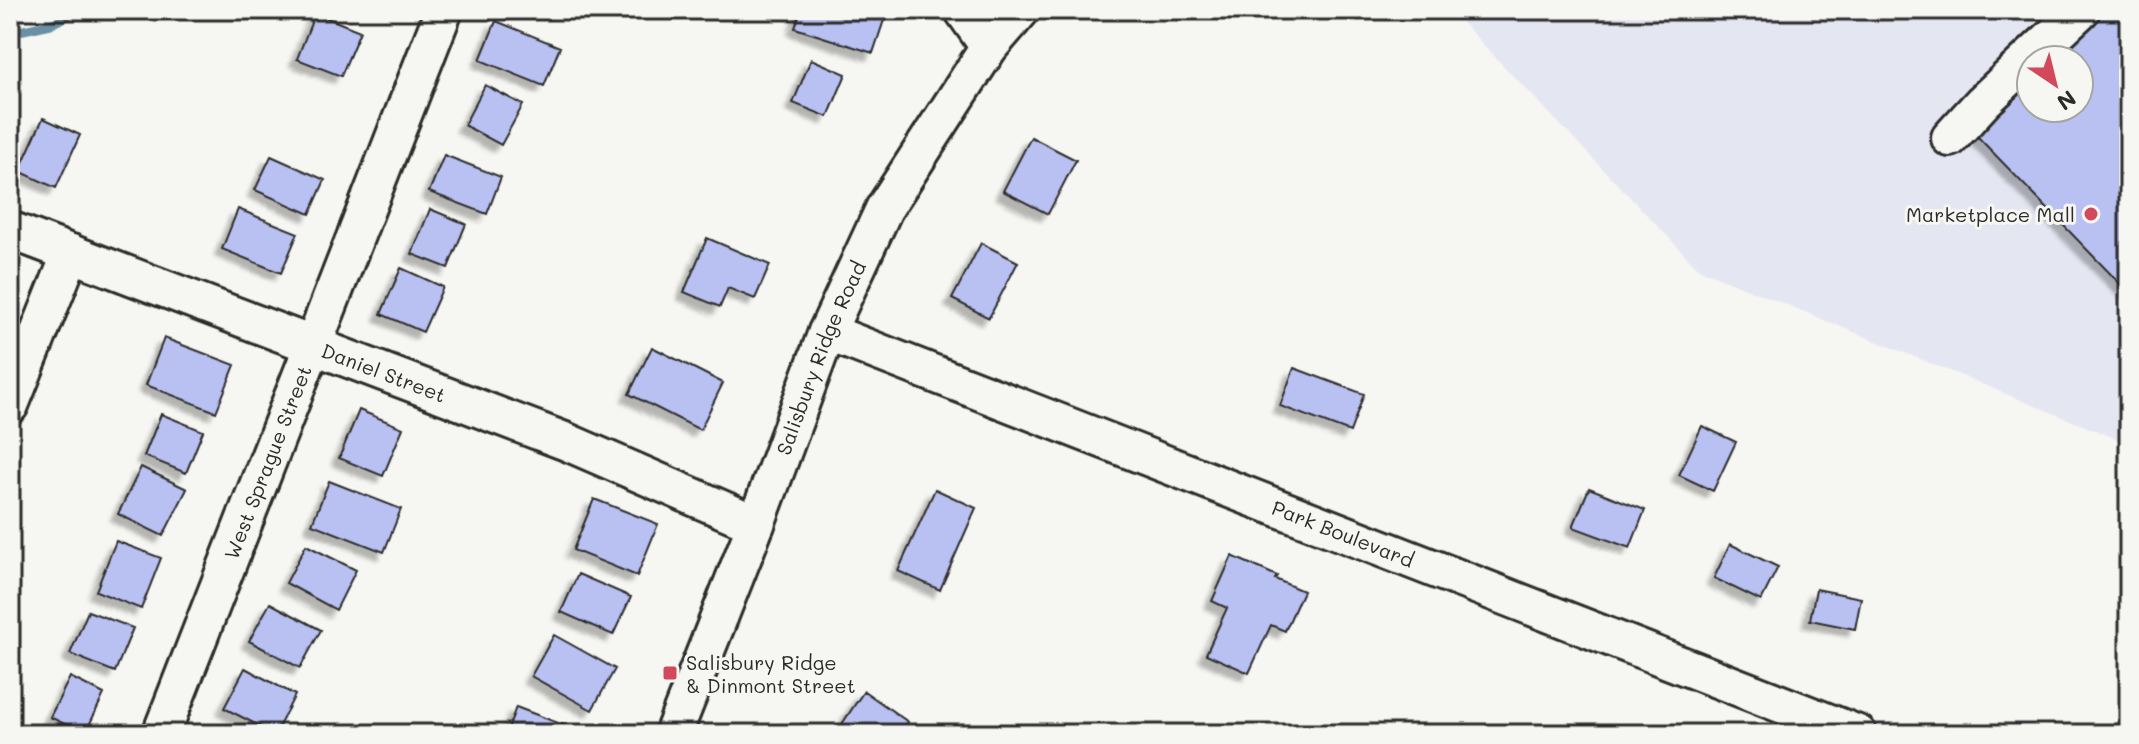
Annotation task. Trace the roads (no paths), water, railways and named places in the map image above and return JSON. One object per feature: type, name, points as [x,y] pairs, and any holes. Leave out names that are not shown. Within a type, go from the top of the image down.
[{"type":"street","name":"West Sprague Street","points":[[161,734],[444,10]]},
{"type":"street","points":[[963,10],[989,47]]},
{"type":"street","name":"Salisbury Ridge Road","points":[[688,725],[756,524],[827,332],[884,209],[989,47],[1021,10]]},
{"type":"street","points":[[1950,138],[1983,102],[2081,10]]},
{"type":"street","name":"Daniel Street","points":[[10,230],[567,442],[756,524]]},
{"type":"street","points":[[10,405],[71,253]]},
{"type":"street","name":"Park Boulevard","points":[[827,332],[1858,734]]},
{"type":"waterway","points":[[10,33],[51,24],[80,10]]},
{"type":"place","name":"Marketplace Mall","points":[[2091,214]]},
{"type":"place","name":"Salisbury Ridge & Dinmont Street","points":[[670,673]]}]
